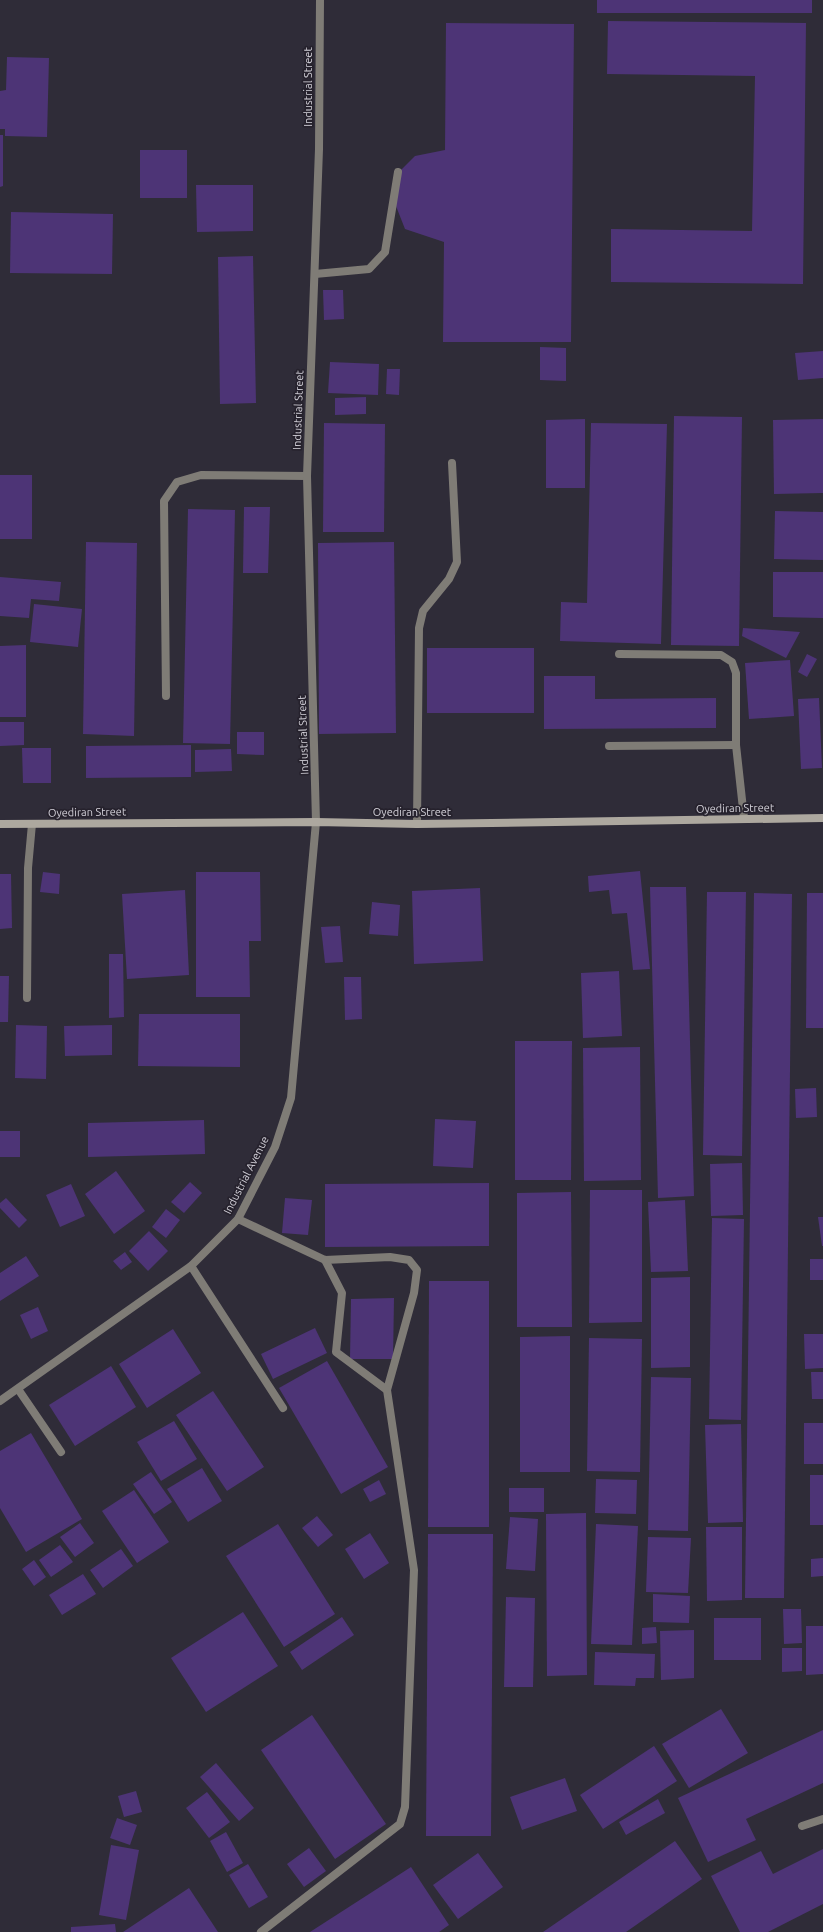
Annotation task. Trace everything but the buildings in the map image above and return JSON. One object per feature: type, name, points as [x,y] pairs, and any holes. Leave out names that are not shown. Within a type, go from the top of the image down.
[{"type":"street","name":"Industrial Street","points":[[316,822],[306,476],[319,149],[320,0]]},
{"type":"street","points":[[315,274],[369,270],[385,252],[398,172]]},
{"type":"street","points":[[417,824],[419,628],[423,611],[449,580],[457,562],[452,462]]},
{"type":"street","points":[[166,696],[164,501],[177,482],[201,475],[306,476]]},
{"type":"street","points":[[619,654],[721,656],[732,662],[736,672],[736,745],[744,818]]},
{"type":"street","points":[[609,746],[736,745]]},
{"type":"street","name":"Oyediran Street","points":[[0,824],[316,822],[417,824],[823,818]]},
{"type":"street","name":"Industrial Avenue","points":[[0,1401],[191,1266],[238,1219],[275,1147],[291,1098],[316,822]]},
{"type":"street","points":[[27,998],[28,868],[32,824]]},
{"type":"street","points":[[238,1219],[325,1260],[390,1257],[409,1260],[417,1270],[414,1293],[387,1390],[414,1570],[405,1807],[400,1824],[262,1932]]},
{"type":"street","points":[[325,1260],[342,1293],[336,1352],[387,1390]]},
{"type":"street","points":[[191,1266],[283,1408]]},
{"type":"street","points":[[18,1389],[61,1452]]},
{"type":"street","points":[[802,1826],[823,1819]]}]
